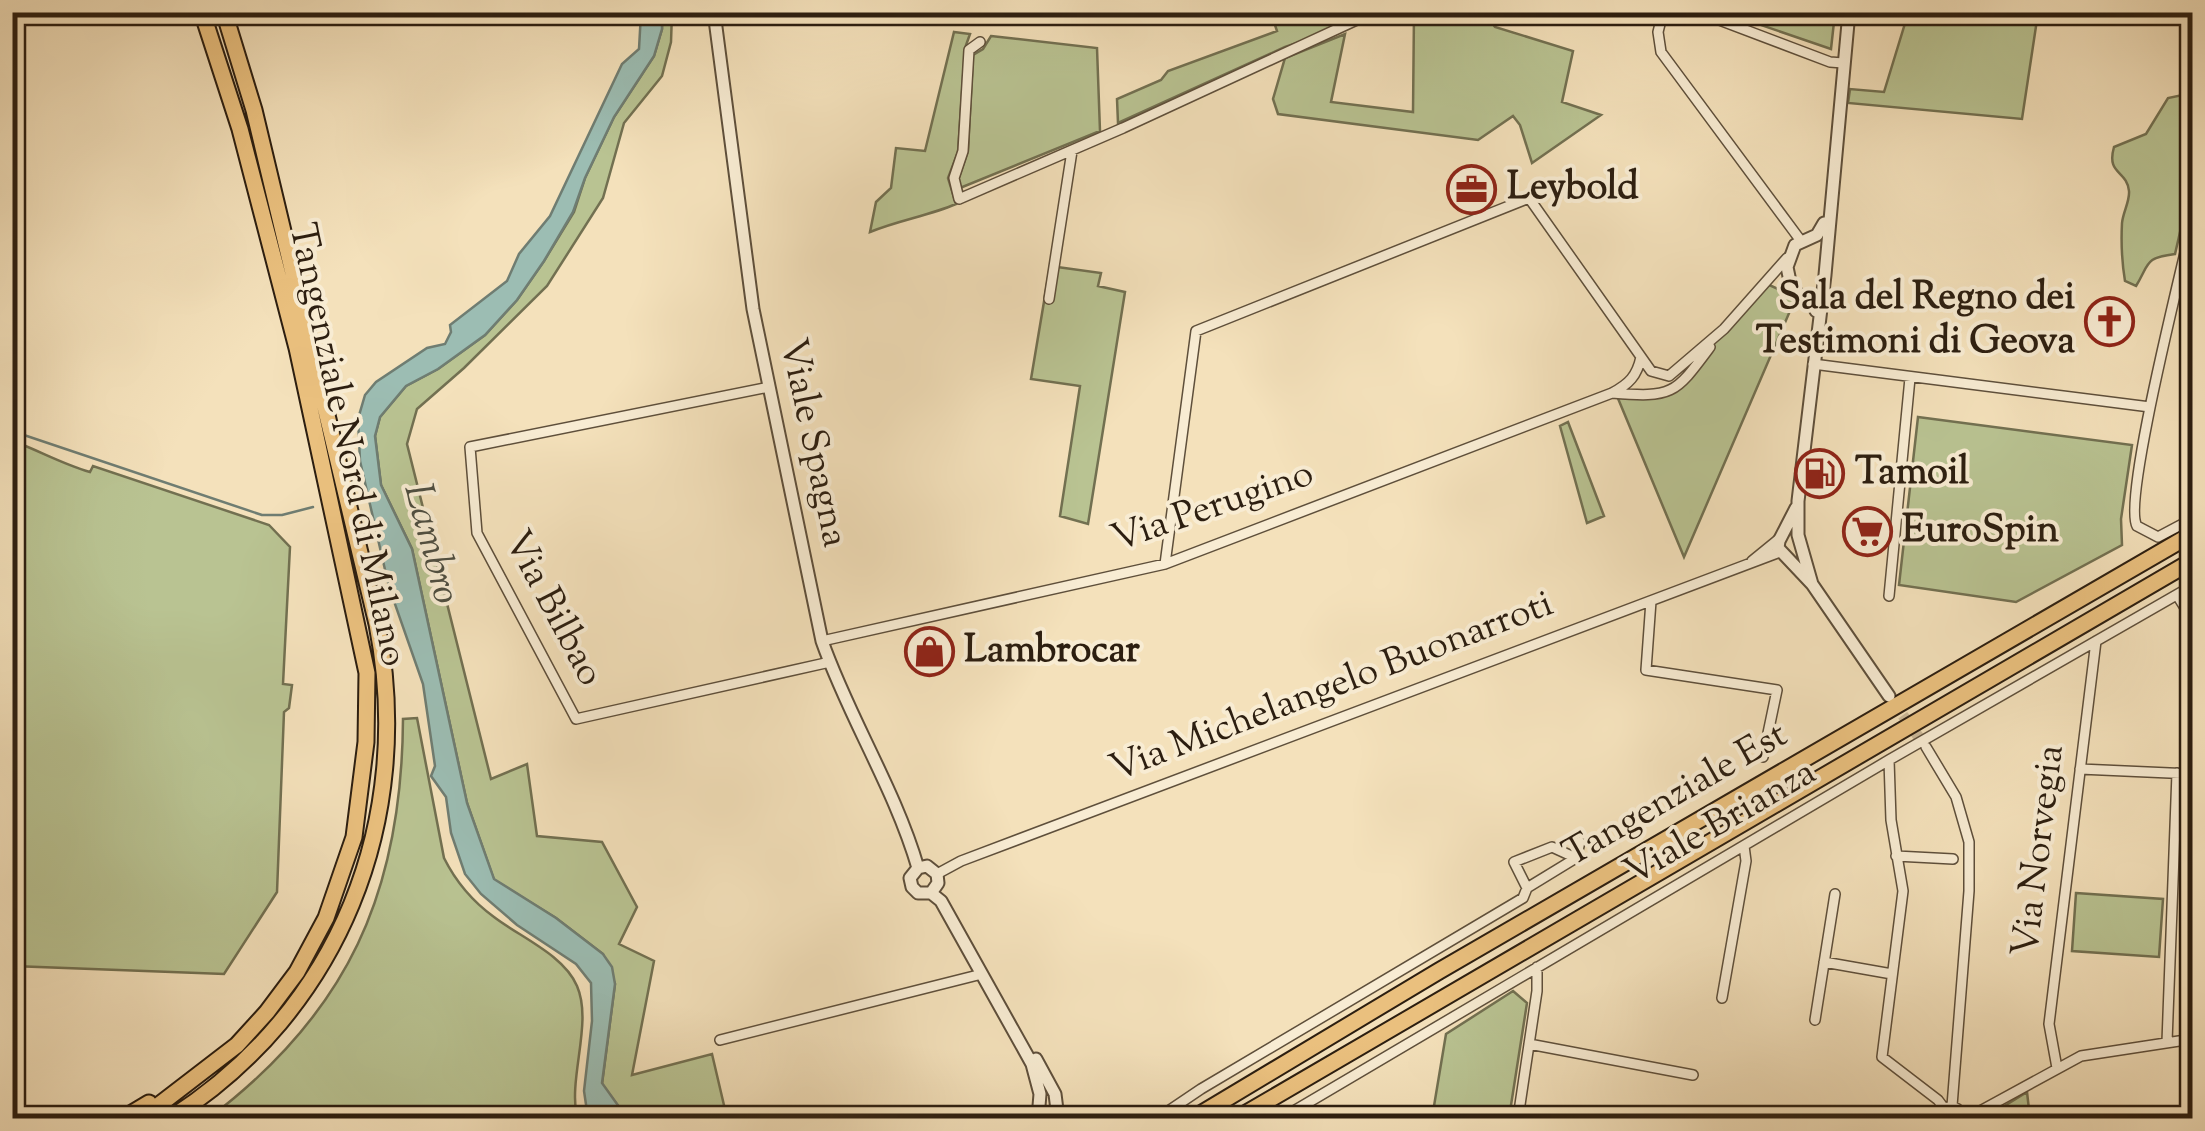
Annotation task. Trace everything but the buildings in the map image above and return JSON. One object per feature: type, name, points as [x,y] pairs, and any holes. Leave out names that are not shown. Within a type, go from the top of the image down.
[{"type":"highway","name":"Tangenziale Nord di Milano","points":[[165,1111],[297,972],[326,918],[354,837],[366,742],[367,674],[297,348],[240,129],[202,12]]},
{"type":"highway","name":"Tangenziale Nord di Milano","points":[[142,1118],[165,1111],[223,1081],[268,1038],[328,954],[366,867],[378,822],[386,766],[386,679],[377,624],[254,110],[224,12]]},
{"type":"highway","name":"Tangenziale Est","points":[[1194,1118],[1439,971],[2192,534]]},
{"type":"highway","name":"Tangenziale Est","points":[[1238,1118],[2192,561]]},
{"type":"highway","points":[[1179,1118],[1439,971]]},
{"type":"highway","points":[[124,1118],[165,1111]]},
{"type":"street","name":"Viale Spagna","points":[[714,12],[753,310],[822,640],[909,836],[918,868],[912,874],[912,887],[942,901],[1016,1031],[1047,1075],[1058,1118]]},
{"type":"street","points":[[980,42],[969,50],[963,152],[954,178],[959,199],[1072,152],[1374,12]]},
{"type":"street","points":[[1663,12],[1658,32],[1661,52],[1805,240],[1820,243],[1826,254]]},
{"type":"street","points":[[1698,12],[1830,62],[1843,63]]},
{"type":"street","points":[[1812,584],[1800,540],[1798,501],[1848,12]]},
{"type":"street","points":[[2142,12],[2192,22]]},
{"type":"street","points":[[1050,299],[1072,152]]},
{"type":"street","points":[[1165,564],[1196,331],[1528,198],[1641,357],[1628,385],[1612,393]]},
{"type":"street","points":[[1817,320],[1815,307],[1789,285],[1788,257],[1821,230],[1828,210]]},
{"type":"street","points":[[2192,222],[2150,407],[2132,509],[2137,526],[2158,537],[2192,519]]},
{"type":"street","name":"Via Perugino","points":[[822,640],[1165,564],[1612,393],[1647,395],[1681,386],[1724,329],[1788,257]]},
{"type":"street","points":[[1767,282],[1789,285]]},
{"type":"street","points":[[1806,297],[1822,287]]},
{"type":"street","name":"Via Perugino","points":[[1641,357],[1651,371],[1668,376],[1724,329]]},
{"type":"street","points":[[1814,364],[2150,407]]},
{"type":"street","points":[[1888,596],[1910,378]]},
{"type":"street","name":"Via Bilbao","points":[[769,387],[470,447],[477,534],[576,718],[830,662]]},
{"type":"street","points":[[1798,501],[1782,536],[1783,554],[1812,584],[1889,696]]},
{"type":"street","points":[[1782,536],[1790,532],[1800,540]]},
{"type":"street","name":"Via Michelangelo Buonarroti","points":[[1750,563],[1782,536]]},
{"type":"street","points":[[1783,554],[1796,556],[1800,540]]},
{"type":"street","name":"Via Michelangelo Buonarroti","points":[[937,874],[1186,774],[1783,554]]},
{"type":"street","name":"Viale Brianza","points":[[1282,1118],[2192,586]]},
{"type":"street","points":[[2177,595],[2192,619]]},
{"type":"street","points":[[1652,601],[1646,670],[1776,690],[1762,757]]},
{"type":"street","name":"Via Norvegia","points":[[2057,1068],[2049,1024],[2096,641]]},
{"type":"street","points":[[1926,747],[1956,796],[1969,842],[1969,891],[1946,1111]]},
{"type":"street","points":[[1889,760],[1890,805],[1903,891],[1882,1057],[1938,1100],[1946,1111],[1960,1117],[1971,1116],[2090,1053],[2192,1039]]},
{"type":"street","points":[[2080,768],[2192,774]]},
{"type":"street","points":[[2167,1042],[2177,773]]},
{"type":"street","points":[[1158,1118],[1201,1088],[1523,898],[1527,888],[1576,858],[1580,842]]},
{"type":"street","points":[[1722,998],[1746,860],[1744,846]]},
{"type":"street","points":[[1527,888],[1514,862],[1552,847],[1576,858]]},
{"type":"street","points":[[1896,856],[1953,859]]},
{"type":"street","points":[[918,868],[927,866],[937,874],[937,887],[931,893]]},
{"type":"street","points":[[1815,1020],[1835,894]]},
{"type":"street","points":[[1824,962],[1892,974]]},
{"type":"street","points":[[1518,1118],[1537,967]]},
{"type":"street","points":[[720,1040],[982,974]]},
{"type":"street","name":"Viale Spagna","points":[[1016,1031],[1038,1080],[1039,1116]]},
{"type":"street","points":[[1529,1044],[1692,1075]]},
{"type":"street","points":[[1039,1116],[1077,1118]]},
{"type":"green space","points":[[1484,12],[1495,27],[1573,51],[1562,102],[1601,115],[1532,163],[1520,125],[1513,116],[1478,140],[1278,114],[1273,99],[1285,58],[1345,34],[1331,102],[1413,112],[1414,13]]},
{"type":"green space","points":[[662,13],[672,13],[671,42],[662,76],[624,123],[603,198],[547,286],[417,409],[407,444],[491,779],[527,764],[537,836],[602,842],[637,907],[619,944],[654,961],[632,1075],[712,1054],[727,1118],[627,1118],[602,1084],[615,984],[603,954],[556,918],[494,880],[467,803],[412,549],[381,485],[375,436],[380,417],[406,386],[438,369],[485,335],[517,300],[544,261],[574,212],[585,178],[614,117],[654,56]]},
{"type":"green space","points":[[1271,13],[1365,13],[1118,123],[1117,99],[1161,80],[1168,71],[1277,31]]},
{"type":"green space","points":[[1757,13],[1835,13],[1831,49],[1755,23]]},
{"type":"green space","points":[[1911,13],[2038,13],[2022,119],[1848,103],[1850,89],[1884,92]]},
{"type":"green space","points":[[954,32],[970,34],[965,48],[958,152],[948,178],[956,204],[870,232],[876,202],[891,188],[896,148],[925,151]]},
{"type":"green space","points":[[991,36],[1097,48],[1100,131],[960,188],[958,180],[968,151],[973,55],[983,49]]},
{"type":"green space","points":[[2192,93],[2192,180],[2175,254],[2153,260],[2136,286],[2125,281],[2122,223],[2129,191],[2113,163],[2114,147],[2146,134],[2168,98]]},
{"type":"green space","points":[[1050,266],[1101,273],[1098,286],[1125,292],[1088,524],[1060,516],[1080,386],[1031,379]]},
{"type":"green space","points":[[1767,284],[1796,297],[1684,557],[1617,396],[1672,390]]},
{"type":"green space","points":[[1918,417],[2132,445],[2121,519],[2122,545],[2016,602],[1899,585]]},
{"type":"green space","points":[[1568,422],[1604,516],[1587,523],[1560,426]]},
{"type":"green space","points":[[13,441],[80,469],[90,472],[93,466],[269,525],[290,547],[283,684],[292,685],[289,708],[284,712],[277,892],[224,974],[13,966]]},
{"type":"green space","points":[[417,718],[449,867],[465,891],[504,924],[552,956],[577,986],[582,1033],[575,1085],[577,1118],[209,1118],[257,1078],[298,1036],[331,991],[358,944],[378,894],[392,840],[403,719]]},
{"type":"green space","points":[[2076,893],[2163,899],[2159,957],[2072,951]]},
{"type":"green space","points":[[1513,991],[1527,1003],[1509,1118],[1432,1118],[1446,1034]]},
{"type":"green space","points":[[2027,1092],[2030,1118],[1985,1118]]},
{"type":"water","points":[[641,13],[662,13],[654,56],[614,117],[573,212],[544,261],[517,300],[485,335],[438,369],[406,386],[380,417],[375,436],[381,485],[412,549],[467,803],[494,879],[556,918],[603,954],[612,967],[615,984],[602,1083],[627,1118],[588,1118],[584,1091],[592,1021],[591,983],[576,964],[517,925],[481,894],[465,874],[451,833],[446,797],[431,776],[435,766],[423,684],[389,587],[360,461],[358,419],[365,395],[376,382],[427,348],[445,344],[450,325],[507,281],[519,254],[550,216],[622,64],[639,49]]},
{"type":"waterway","points":[[12,431],[262,515],[282,515],[313,507]]},
{"type":"tunnel","points":[[1893,702],[1926,747]]},
{"type":"place","name":"Leybold","points":[[1472,189]]},
{"type":"place","name":"Sala del Regno dei Testimoni di Geova","points":[[2110,321]]},
{"type":"place","name":"Tamoil","points":[[1820,474]]},
{"type":"place","name":"EuroSpin","points":[[1867,532]]},
{"type":"place","name":"Lambrocar","points":[[929,652]]},
{"type":"water label","name":"Lambro","points":[[430,544]]}]
